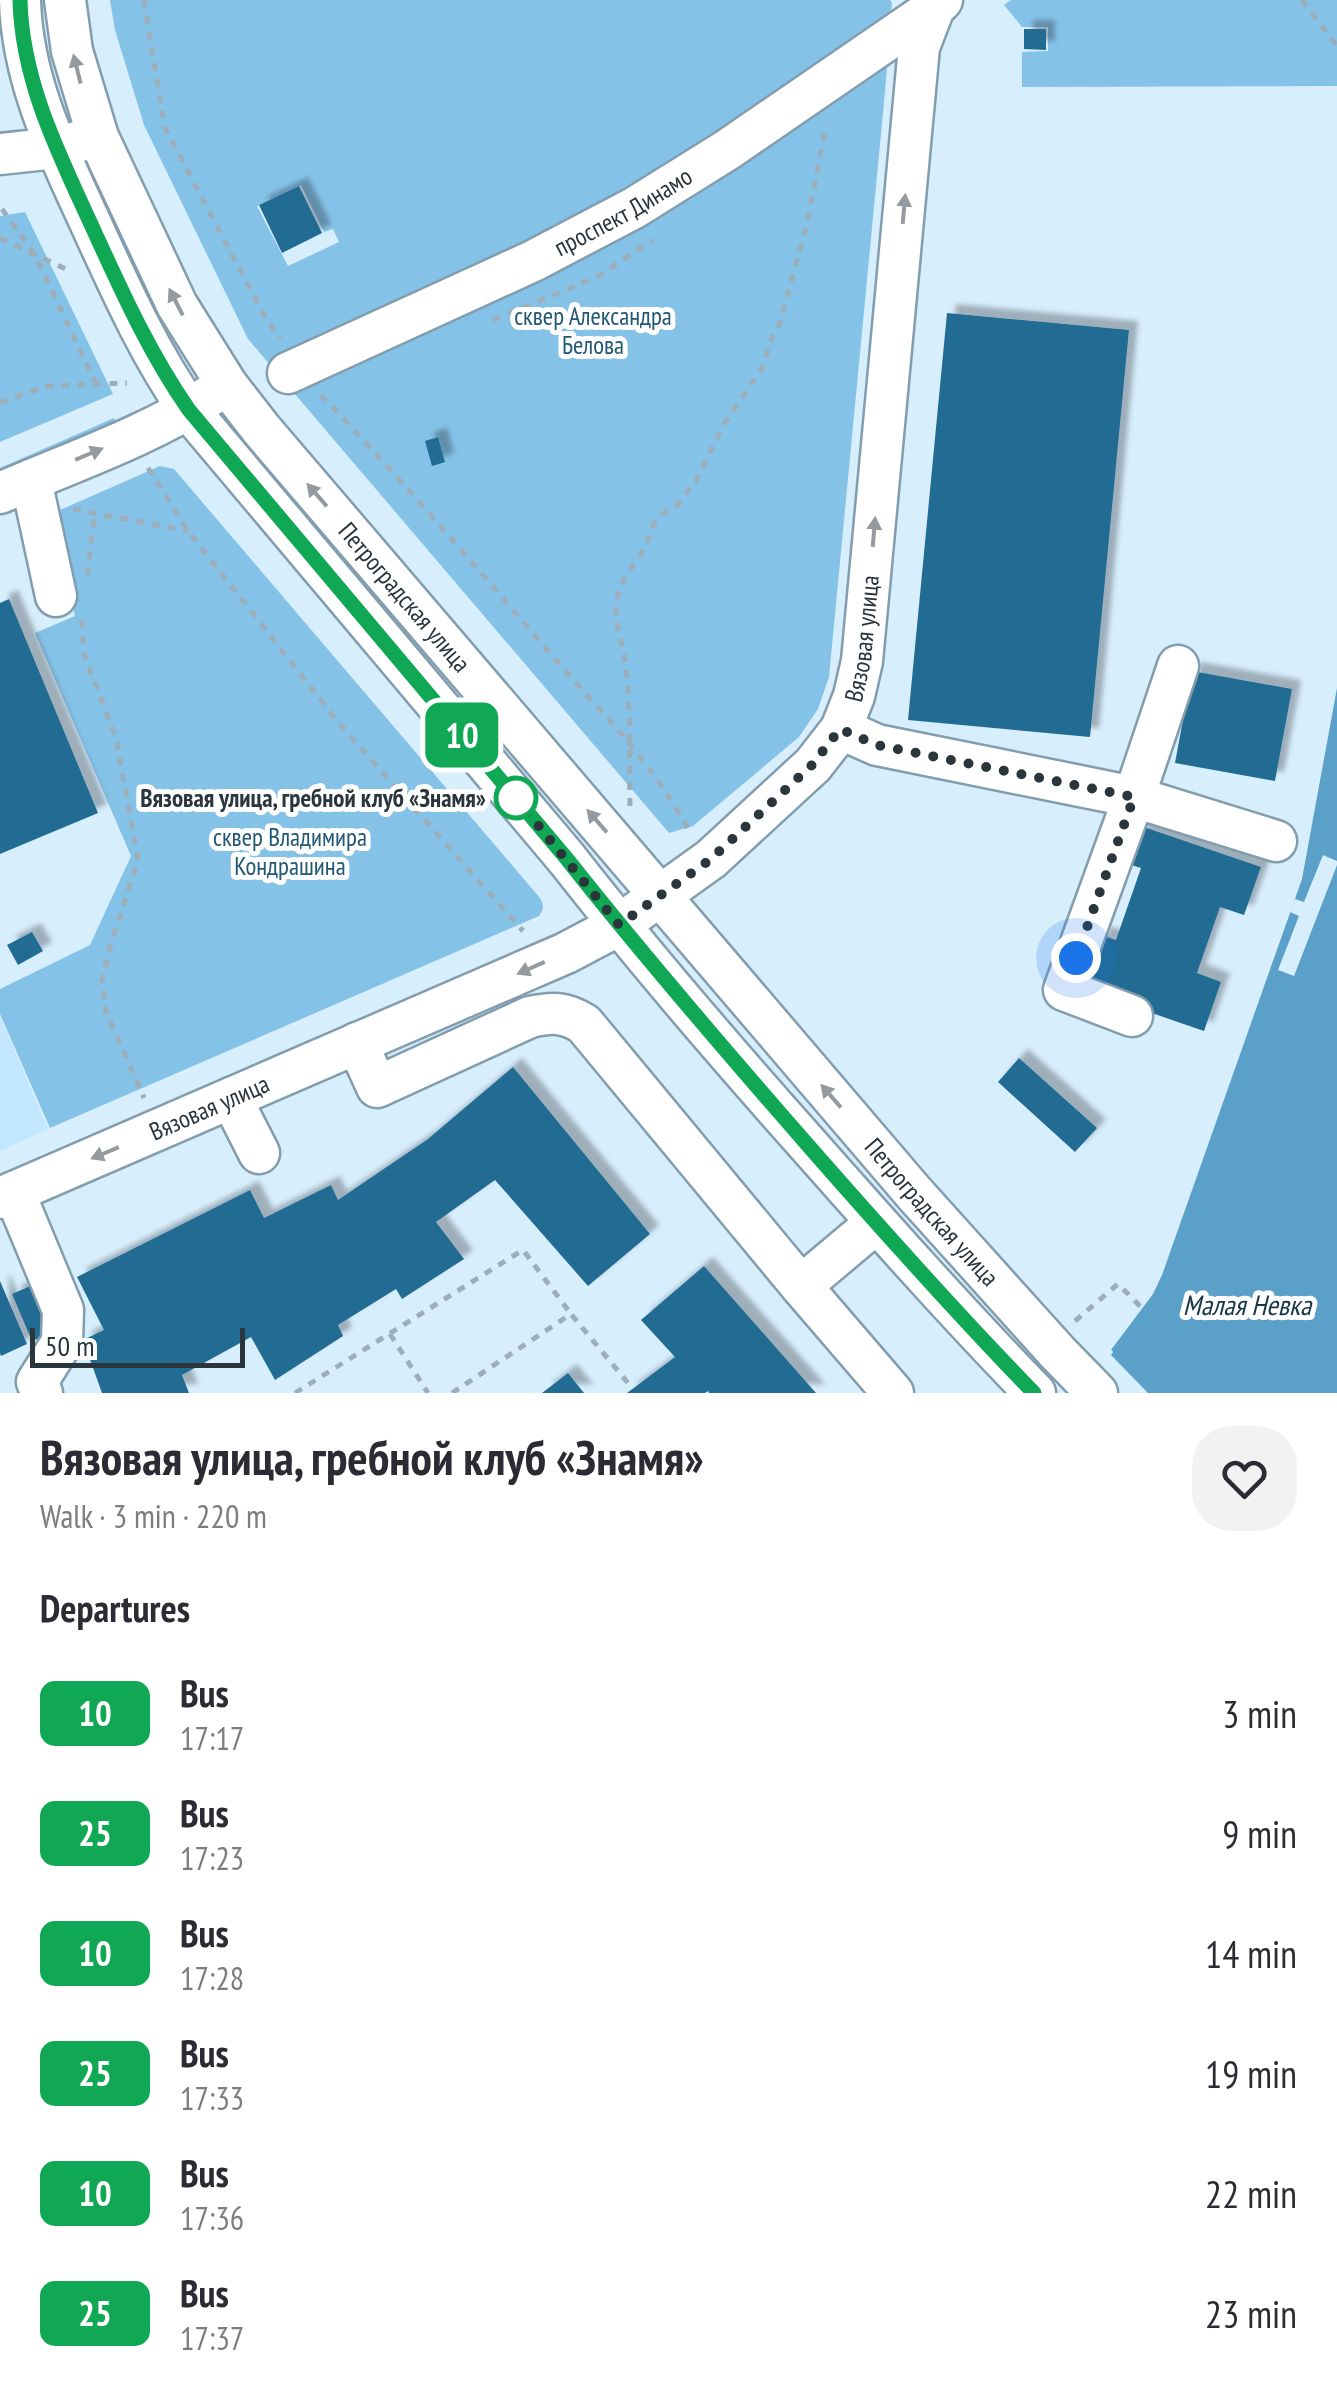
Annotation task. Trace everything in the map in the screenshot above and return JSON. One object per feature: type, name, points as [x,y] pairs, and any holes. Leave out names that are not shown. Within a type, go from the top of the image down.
[{"type":"street","name":"Петроградская улица","points":[[20,0],[36,96],[56,148],[138,326],[189,410],[619,925],[876,1223],[1030,1388]]},
{"type":"street","name":"Петроградская улица","points":[[64,0],[72,51],[98,136],[177,306],[227,385],[914,1193],[1065,1338],[1097,1393]]},
{"type":"street","name":"проспект Динамо","points":[[296,369],[533,261],[634,208],[727,150],[938,4]]},
{"type":"street","name":"Вязовая улица","points":[[7,1195],[566,953],[619,925],[711,859],[812,765],[840,729],[854,696],[862,661],[920,47],[938,4]]},
{"type":"street","points":[[0,154],[56,148],[98,136]]},
{"type":"street","points":[[75,595],[16,487],[189,410],[227,385]]},
{"type":"street","points":[[1132,1016],[1064,990],[1178,666]]},
{"type":"street","points":[[840,729],[877,745],[1134,797],[1276,841]]},
{"type":"street","points":[[357,1044],[377,1086],[530,1017],[550,1012],[568,1014],[584,1024],[722,1218],[800,1286],[893,1393]]},
{"type":"street","points":[[230,1098],[259,1153]]},
{"type":"street","points":[[7,1195],[63,1310],[62,1342],[37,1382],[42,1393]]},
{"type":"street","points":[[800,1286],[876,1223]]},
{"type":"path","points":[[144,0],[165,128],[296,369],[384,461],[630,746],[692,836]]},
{"type":"path","points":[[1302,0],[1337,46]]},
{"type":"path","points":[[630,806],[626,669],[616,601],[623,578],[645,548],[655,521],[663,512],[675,508],[696,483],[724,424],[762,368],[786,306],[816,184],[826,124]]},
{"type":"path","points":[[2,209],[35,255],[96,384]]},
{"type":"path","points":[[0,238],[70,271]]},
{"type":"path","points":[[0,402],[49,386],[127,383]]},
{"type":"path","points":[[146,462],[188,532],[338,722],[523,931]]},
{"type":"path","points":[[64,508],[188,532]]},
{"type":"path","points":[[95,513],[75,595],[84,654],[116,738],[138,860],[102,980],[106,1012],[144,1098]]},
{"type":"path","points":[[295,1393],[523,1250],[633,1389]]},
{"type":"path","points":[[1065,1338],[1118,1284],[1142,1307]]},
{"type":"path","points":[[452,1393],[571,1314]]},
{"type":"path","points":[[390,1334],[428,1393]]},
{"type":"shaded area","points":[[0,1017],[48,1129],[0,1151]]},
{"type":"green space","name":"сквер Александра Белова","points":[[110,0],[890,0],[885,92],[829,677],[818,709],[799,737],[693,826],[669,833],[248,339],[144,125],[115,30]],"holes":[[[301,185],[324,232],[333,229],[339,242],[288,266],[257,206]]]},
{"type":"green space","points":[[1011,0],[1337,0],[1337,86],[1022,87],[1022,52],[1048,51],[1048,27],[1022,27],[1004,5]]},
{"type":"green space","points":[[25,212],[113,394],[0,442],[0,216]]},
{"type":"green space","points":[[114,418],[119,429],[0,481],[0,468]]},
{"type":"green space","name":"сквер Владимира Кондрашина","points":[[160,466],[174,469],[540,898],[543,909],[539,916],[50,1128],[0,1014],[0,989],[90,945],[131,856],[35,633],[75,616],[51,514]]},
{"type":"water","name":"Малая Невка","points":[[1337,688],[1337,1393],[1072,1393],[1113,1352],[1162,1275],[1302,879]]},
{"type":"pier","points":[[1323,855],[1337,861],[1337,865],[1294,976],[1278,970],[1299,916],[1290,912],[1295,899],[1304,902]]},
{"type":"pier","points":[[1108,1346],[1111,1355],[1148,1393],[1067,1393],[1106,1352]]},
{"type":"building","points":[[1024,29],[1046,29],[1046,50],[1024,49]]},
{"type":"building","points":[[299,186],[322,233],[282,253],[259,205]]},
{"type":"building","points":[[947,313],[1129,330],[1090,737],[908,720]]},
{"type":"building","points":[[438,437],[445,462],[432,466],[425,441]]},
{"type":"building","points":[[9,599],[98,813],[0,854],[0,603]]},
{"type":"building","points":[[1192,671],[1292,689],[1275,781],[1175,763]]},
{"type":"building","points":[[1141,826],[1261,867],[1244,915],[1220,907],[1197,973],[1221,982],[1204,1031],[1082,989],[1101,935],[1116,940],[1141,868],[1128,864]]},
{"type":"building","points":[[32,932],[43,951],[18,965],[7,945]]},
{"type":"building","points":[[1019,1058],[1097,1128],[1075,1152],[998,1082]]},
{"type":"building","points":[[513,1067],[650,1234],[588,1286],[495,1180],[436,1222],[464,1259],[402,1299],[396,1289],[338,1325],[343,1336],[275,1380],[251,1337],[182,1375],[189,1393],[102,1393],[83,1340],[104,1330],[77,1277],[250,1190],[264,1218],[331,1185],[338,1200],[428,1139]]},
{"type":"building","points":[[704,1266],[816,1393],[627,1393],[675,1357],[641,1320]]},
{"type":"building","points":[[0,1281],[27,1344],[1,1356],[0,1353]]},
{"type":"building","points":[[35,1284],[52,1333],[32,1341],[12,1294]]},
{"type":"building","points":[[568,1373],[584,1393],[542,1393]]},
{"type":"bus line","name":"10","points":[[20,0],[36,96],[56,148],[138,326],[189,410],[726,1052],[876,1223],[1034,1393]]},
{"type":"place","name":"Вязовая улица, гребной клуб «Знамя»","points":[[516,798]]},
{"type":"route","points":[[516,798],[619,925],[711,859],[812,765],[840,729],[877,745],[1134,797],[1076,958]]}]
